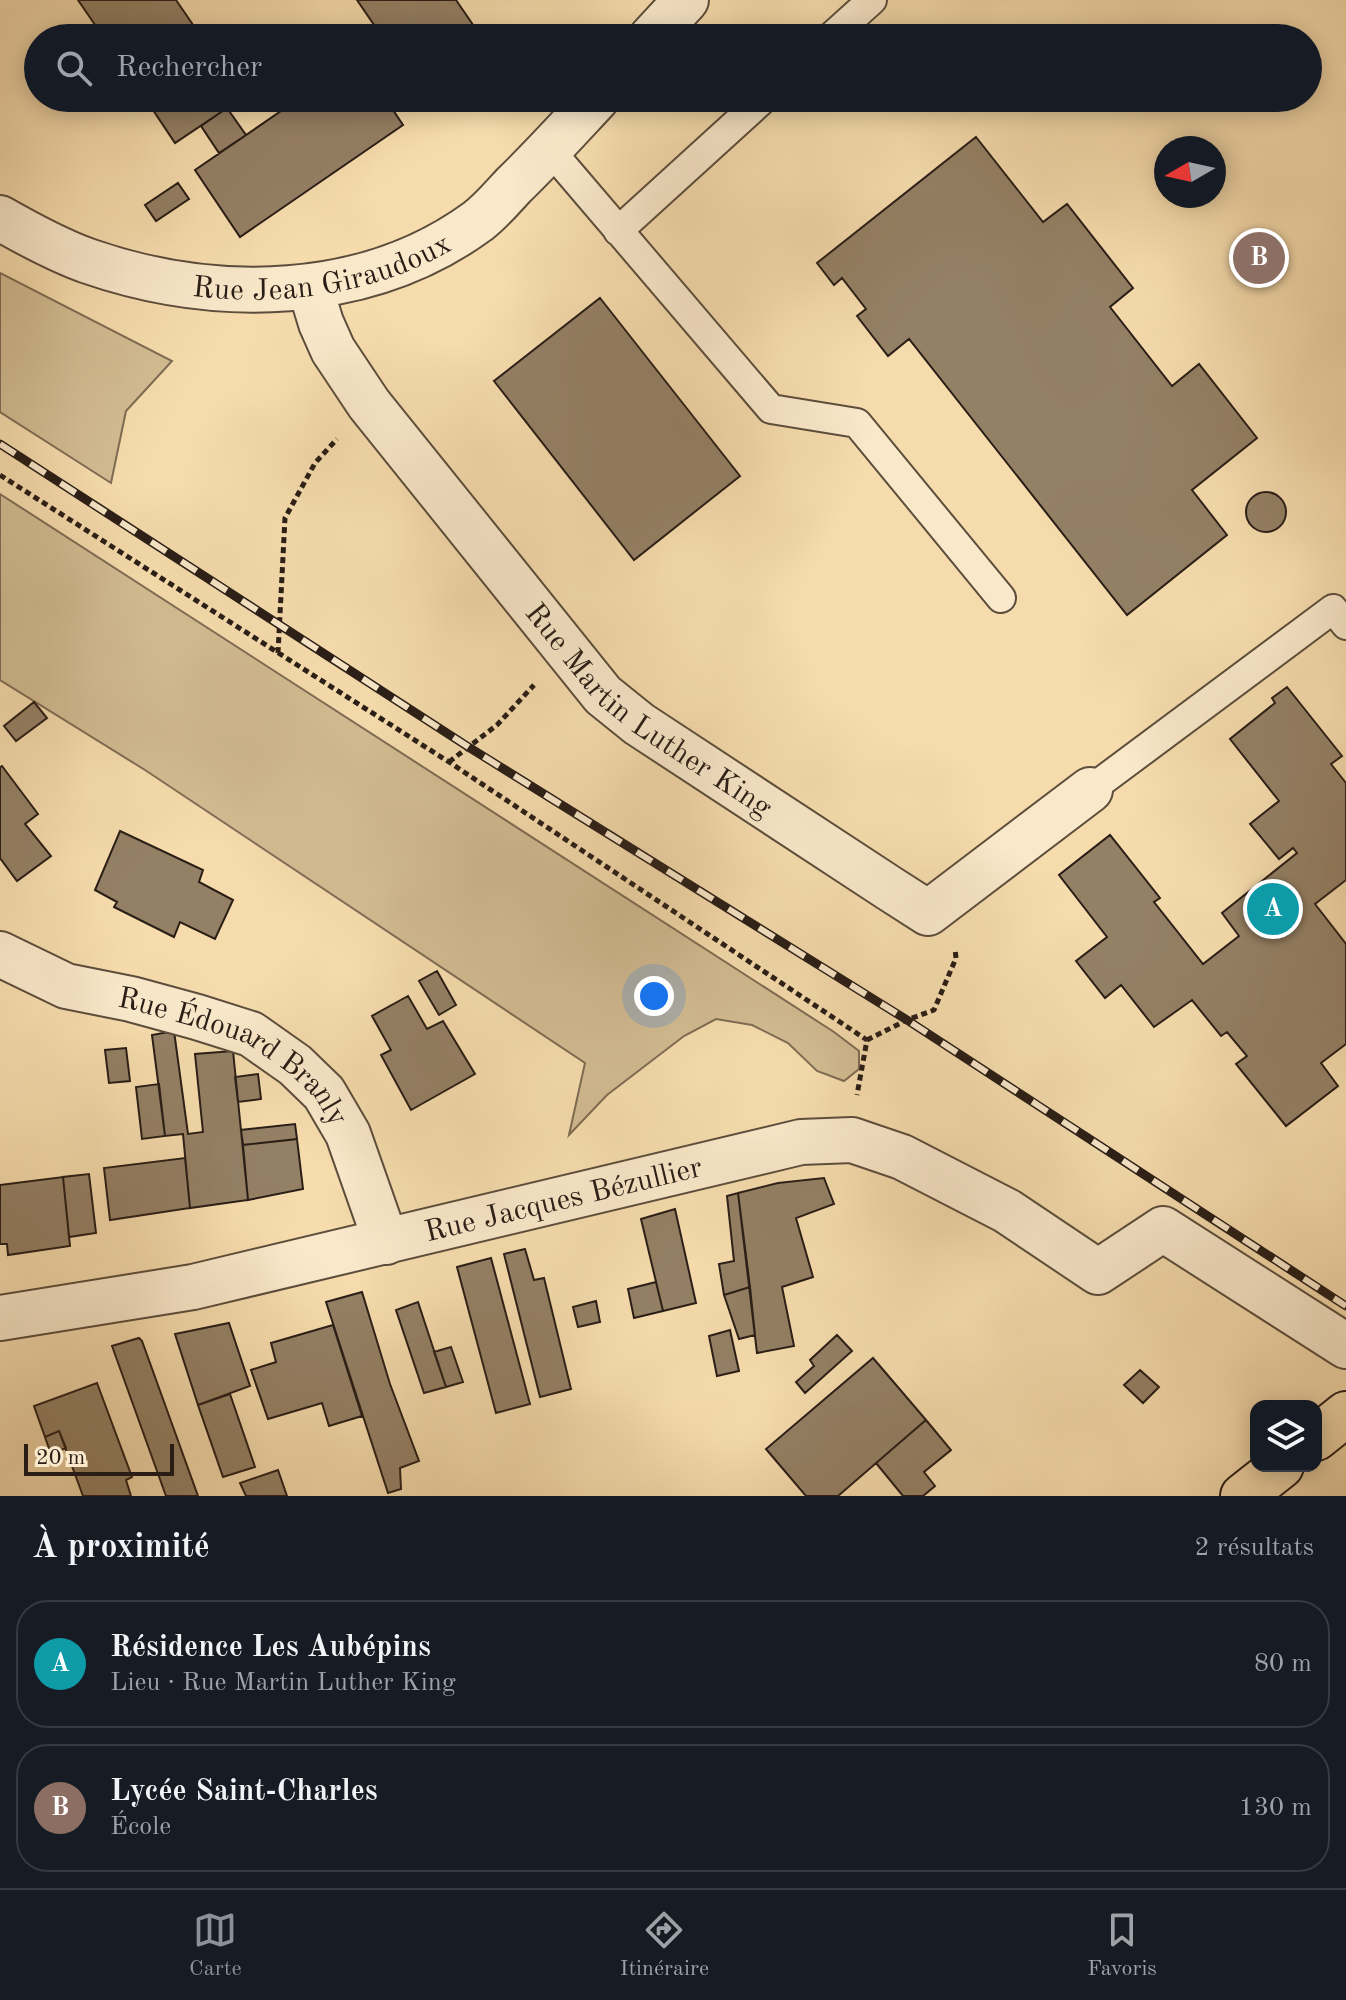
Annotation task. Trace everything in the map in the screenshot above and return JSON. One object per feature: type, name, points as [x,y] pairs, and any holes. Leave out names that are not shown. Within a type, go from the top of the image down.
[{"type":"main road","points":[[1322,1433],[1346,1414]]},
{"type":"main road","points":[[1243,1496],[1273,1472]]},
{"type":"street","points":[[664,24],[686,0]]},
{"type":"street","name":"Rue Jean Giraudoux","points":[[0,218],[27,234],[86,260],[146,278],[254,290],[310,287],[371,274],[429,252],[480,219],[584,112]]},
{"type":"street","name":"Rue Martin Luther King","points":[[310,287],[333,350],[369,404],[603,695],[639,724],[889,888],[928,913],[1090,790]]},
{"type":"street","name":"Rue Édouard Branly","points":[[0,954],[66,986],[144,1003],[251,1034],[295,1065],[324,1093],[348,1134],[386,1242]]},
{"type":"street","name":"Rue Jacques Bézullier","points":[[0,1318],[193,1287],[801,1142],[852,1140],[902,1157],[1007,1211],[1098,1272],[1163,1229],[1329,1335]]},
{"type":"lane","points":[[845,24],[872,0]]},
{"type":"lane","points":[[618,231],[749,112]]},
{"type":"lane","points":[[550,150],[771,409],[857,423],[1001,598]]},
{"type":"lane","points":[[1090,790],[1333,609],[1346,625]]},
{"type":"path","points":[[278,654],[285,518],[315,463],[369,404]]},
{"type":"path","points":[[0,475],[449,762],[867,1040]]},
{"type":"path","points":[[449,762],[497,725],[566,650]]},
{"type":"path","points":[[867,1040],[934,1010],[956,958],[949,896]]},
{"type":"path","points":[[852,1140],[867,1040]]},
{"type":"shaded area","points":[[0,273],[172,361],[126,411],[111,483],[0,412]]},
{"type":"shaded area","points":[[0,494],[834,1032],[859,1051],[859,1069],[844,1081],[817,1071],[788,1043],[752,1025],[716,1019],[684,1036],[607,1095],[569,1135],[585,1063],[145,770],[0,680]]},
{"type":"building","points":[[78,0],[176,0],[192,24],[94,24]]},
{"type":"building","points":[[357,0],[456,0],[472,24],[373,24]]},
{"type":"building","points":[[154,112],[221,112],[175,143]]},
{"type":"building","points":[[221,112],[230,112],[246,135],[219,153],[201,126]]},
{"type":"building","points":[[280,112],[394,112],[403,125],[240,237],[195,170]]},
{"type":"building","points":[[976,137],[1043,222],[1067,204],[1133,288],[1110,307],[1172,386],[1199,364],[1257,438],[1192,490],[1227,535],[1127,615],[909,339],[888,356],[857,316],[866,309],[842,278],[834,285],[817,263]]},
{"type":"building","points":[[178,183],[189,199],[156,221],[145,205]]},
{"type":"building","points":[[600,298],[740,476],[634,560],[494,381]]},
{"type":"building","points":[[1266,492],[1280,498],[1286,512],[1280,526],[1266,532],[1252,526],[1246,512],[1252,498]]},
{"type":"building","points":[[1287,687],[1342,756],[1331,764],[1346,783],[1346,880],[1315,904],[1346,944],[1346,1044],[1321,1063],[1338,1086],[1286,1126],[1236,1064],[1247,1056],[1227,1032],[1221,1036],[1192,1000],[1154,1027],[1121,985],[1105,998],[1076,961],[1107,937],[1059,875],[1110,835],[1160,898],[1154,902],[1203,964],[1239,936],[1222,913],[1297,853],[1293,848],[1279,859],[1250,824],[1279,801],[1230,739],[1275,703],[1272,698]]},
{"type":"building","points":[[34,702],[47,718],[16,741],[4,726]]},
{"type":"building","points":[[2,766],[38,814],[25,824],[51,856],[17,881],[0,858]]},
{"type":"building","points":[[120,831],[203,870],[199,882],[233,900],[215,939],[180,922],[174,937],[114,907],[117,902],[95,890]]},
{"type":"building","points":[[437,971],[456,1005],[439,1015],[419,981]]},
{"type":"building","points":[[408,996],[427,1029],[443,1021],[475,1074],[411,1110],[381,1055],[391,1050],[372,1016]]},
{"type":"building","points":[[174,1031],[188,1134],[203,1132],[195,1054],[233,1051],[248,1200],[190,1208],[183,1134],[165,1136],[152,1035]]},
{"type":"building","points":[[126,1048],[130,1081],[109,1083],[105,1050]]},
{"type":"building","points":[[258,1074],[261,1099],[238,1102],[235,1077]]},
{"type":"building","points":[[159,1084],[165,1136],[142,1139],[136,1087]]},
{"type":"building","points":[[295,1124],[297,1139],[243,1145],[241,1130]]},
{"type":"building","points":[[297,1139],[303,1189],[248,1200],[243,1145]]},
{"type":"building","points":[[185,1158],[190,1208],[110,1220],[104,1168]]},
{"type":"building","points":[[89,1174],[96,1233],[69,1237],[63,1177]]},
{"type":"building","points":[[63,1177],[70,1246],[8,1255],[7,1244],[0,1244],[0,1185]]},
{"type":"building","points":[[824,1178],[834,1204],[796,1218],[813,1277],[782,1287],[794,1346],[757,1353],[738,1193],[778,1183]]},
{"type":"building","points":[[738,1193],[750,1287],[724,1295],[719,1264],[734,1261],[727,1196]]},
{"type":"building","points":[[675,1209],[696,1303],[663,1311],[641,1219]]},
{"type":"building","points":[[525,1249],[534,1280],[544,1278],[571,1389],[540,1397],[504,1254]]},
{"type":"building","points":[[491,1258],[530,1404],[496,1413],[457,1267]]},
{"type":"building","points":[[656,1282],[663,1311],[634,1318],[628,1289]]},
{"type":"building","points":[[750,1287],[755,1335],[739,1339],[724,1295]]},
{"type":"building","points":[[362,1292],[390,1384],[419,1461],[400,1468],[401,1489],[388,1493],[326,1302]]},
{"type":"building","points":[[596,1301],[600,1322],[578,1327],[573,1307]]},
{"type":"building","points":[[418,1302],[446,1387],[424,1393],[396,1310]]},
{"type":"building","points":[[229,1323],[250,1386],[198,1405],[175,1334]]},
{"type":"building","points":[[333,1325],[362,1416],[329,1426],[322,1403],[268,1419],[251,1370],[276,1362],[271,1343]]},
{"type":"building","points":[[730,1330],[739,1371],[717,1376],[709,1336]]},
{"type":"building","points":[[837,1335],[852,1351],[805,1393],[796,1382],[814,1366],[810,1360]]},
{"type":"building","points":[[139,1338],[198,1496],[166,1496],[112,1346]]},
{"type":"building","points":[[451,1347],[463,1382],[446,1387],[434,1352]]},
{"type":"building","points":[[873,1358],[926,1420],[838,1496],[806,1496],[766,1449]]},
{"type":"building","points":[[1140,1370],[1159,1387],[1143,1403],[1124,1385]]},
{"type":"building","points":[[97,1383],[132,1477],[126,1480],[131,1496],[83,1496],[59,1431],[45,1437],[34,1406]]},
{"type":"building","points":[[230,1394],[255,1467],[223,1477],[198,1405]]},
{"type":"building","points":[[926,1420],[951,1450],[924,1472],[935,1486],[923,1496],[903,1496],[876,1463]]},
{"type":"building","points":[[59,1431],[66,1448],[51,1454],[45,1437]]},
{"type":"building","points":[[278,1470],[287,1496],[246,1496],[240,1483]]},
{"type":"railway","points":[[0,444],[470,748],[907,1020],[1346,1306]]},
{"type":"place","name":"Lycée Saint-Charles","points":[[1259,258]]},
{"type":"place","name":"Résidence Les Aubépins","points":[[1273,909]]}]
